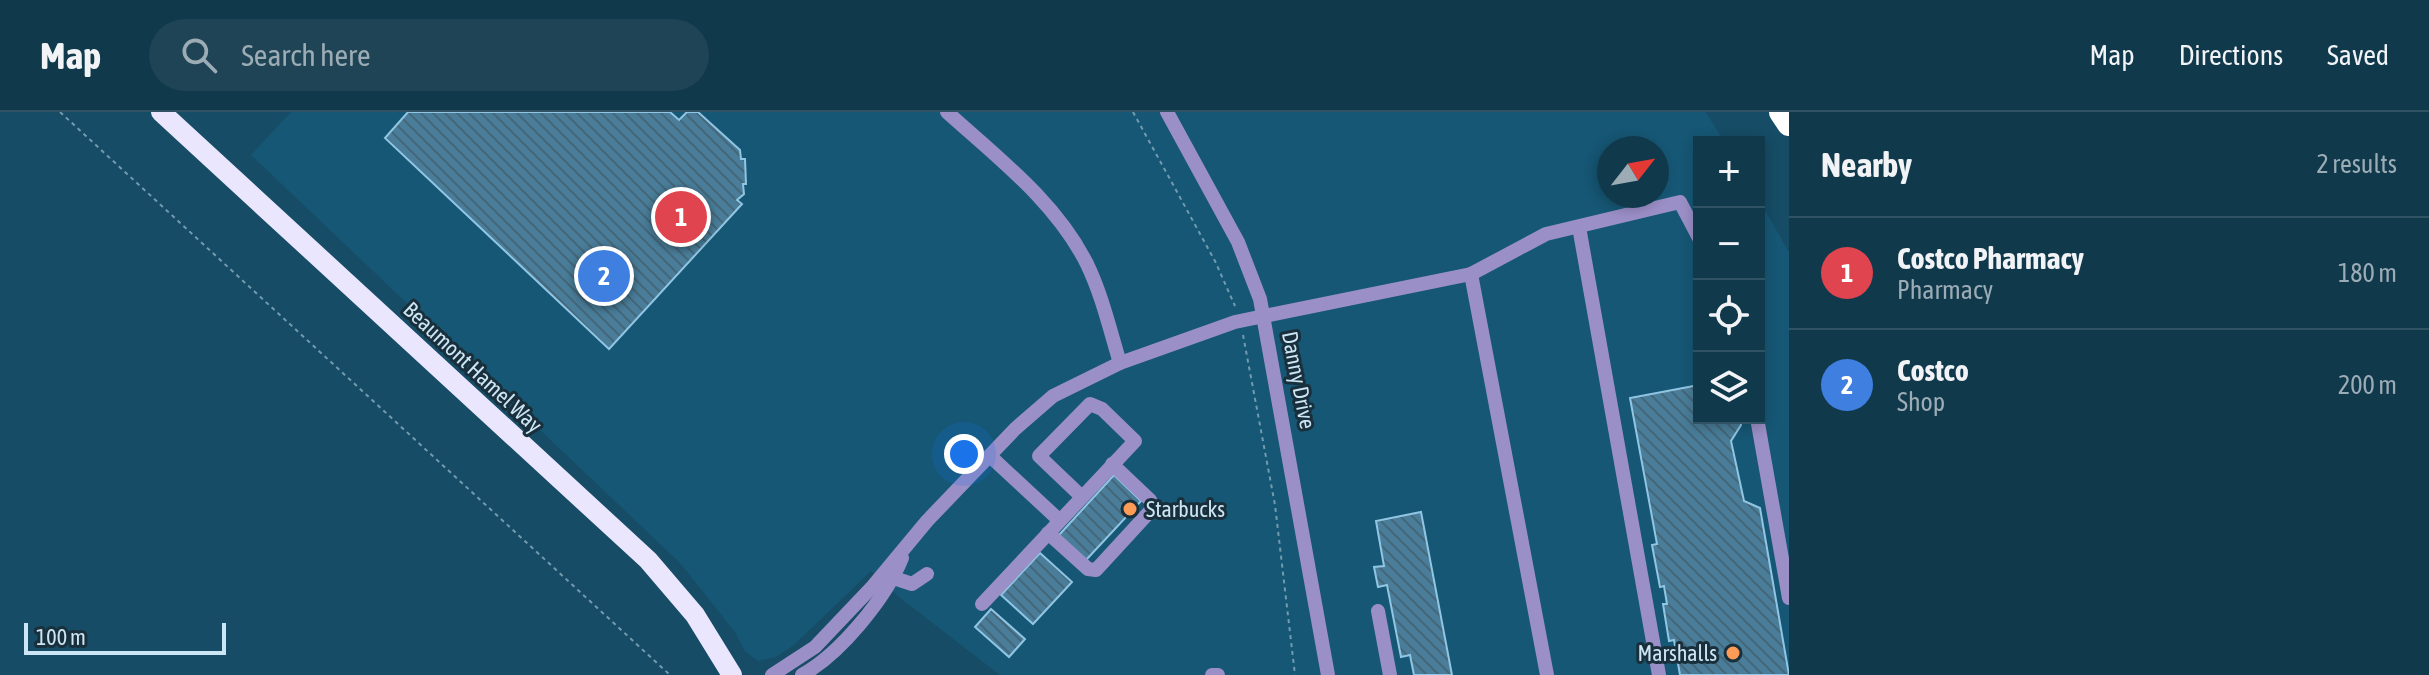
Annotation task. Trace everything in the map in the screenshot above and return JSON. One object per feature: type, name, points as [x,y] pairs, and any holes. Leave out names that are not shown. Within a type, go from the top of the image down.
[{"type":"highway","points":[[1781,112],[1789,124]]},
{"type":"main road","name":"Beaumont Hamel Way","points":[[161,112],[648,560],[695,615],[732,675]]},
{"type":"street","points":[[947,112],[1017,175],[1064,227],[1088,267],[1120,363]]},
{"type":"street","name":"Danny Drive","points":[[1172,114],[1238,242],[1264,315],[1328,675]]},
{"type":"street","points":[[772,675],[815,647],[990,456],[1053,396],[1120,363],[1220,326],[1471,274],[1546,234],[1680,202],[1693,227]]},
{"type":"street","points":[[1579,227],[1659,675]]},
{"type":"street","points":[[1471,274],[1547,675]]},
{"type":"street","points":[[982,604],[1135,441],[1102,409],[1090,404],[1039,456],[1082,497]]},
{"type":"street","points":[[1758,424],[1789,598]]},
{"type":"street","points":[[990,456],[1059,520]]},
{"type":"street","points":[[1048,533],[1088,569],[1096,570],[1106,562],[1153,508],[1150,500],[1112,464]]},
{"type":"street","points":[[821,675],[839,646],[894,578],[906,546]]},
{"type":"street","points":[[894,578],[912,584],[927,574]]},
{"type":"street","points":[[1378,611],[1390,675]]},
{"type":"street","points":[[802,675],[839,646]]},
{"type":"street","points":[[1212,675],[1218,675]]},
{"type":"path","points":[[60,112],[670,675]]},
{"type":"path","points":[[1133,112],[1215,261],[1235,305]]},
{"type":"path","points":[[1246,346],[1275,505],[1295,675]]},
{"type":"shaded area","points":[[291,112],[1706,112],[1720,136],[1693,136],[1693,424],[1765,424],[1765,210],[1789,252],[1789,675],[1000,675],[900,598],[871,571],[794,645],[776,657],[758,661],[745,651],[735,632],[680,563],[251,155]]},
{"type":"building","points":[[408,112],[670,112],[679,120],[687,112],[698,112],[740,150],[741,159],[745,159],[746,184],[743,184],[744,194],[737,200],[742,204],[609,349],[385,138]]},
{"type":"building","points":[[1693,386],[1693,424],[1741,424],[1731,441],[1744,501],[1760,508],[1789,675],[1680,675],[1674,640],[1669,641],[1663,604],[1667,604],[1664,586],[1660,587],[1652,545],[1657,544],[1630,398]]},
{"type":"building","points":[[1114,475],[1141,501],[1086,560],[1059,535]]},
{"type":"building","points":[[1421,512],[1452,675],[1414,675],[1410,655],[1401,657],[1387,585],[1378,587],[1374,567],[1384,566],[1376,521]]},
{"type":"building","points":[[1040,553],[1072,582],[1033,624],[1001,595]]},
{"type":"building","points":[[991,609],[1025,639],[1009,657],[975,627]]},
{"type":"place","name":"Costco Pharmacy","points":[[681,217]]},
{"type":"place","name":"Costco","points":[[604,276]]},
{"type":"place","name":"Starbucks","points":[[1130,509]]},
{"type":"place","name":"Marshalls","points":[[1733,653]]}]
